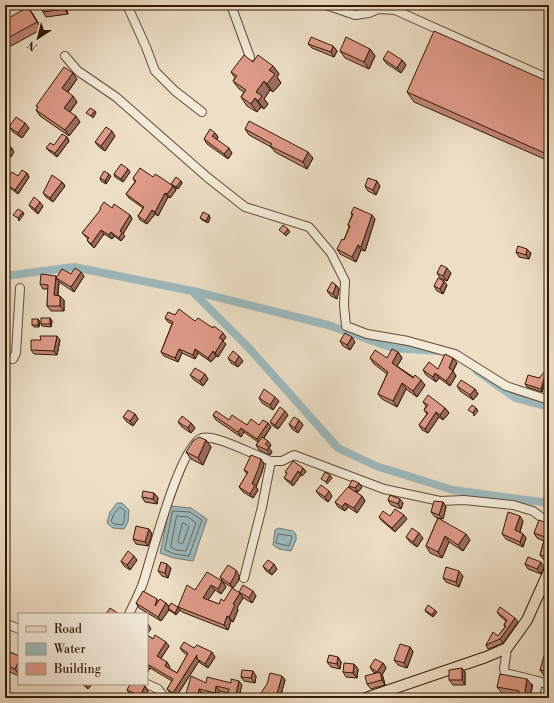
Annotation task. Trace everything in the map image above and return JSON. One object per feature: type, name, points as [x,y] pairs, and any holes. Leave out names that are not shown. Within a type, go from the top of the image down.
[{"type":"main road","points":[[366,698],[486,657],[506,648],[527,620],[549,571]]},
{"type":"street","points":[[127,5],[155,71],[175,91],[202,112]]},
{"type":"street","points":[[231,5],[250,57]]},
{"type":"street","points":[[326,5],[355,15],[370,9],[395,10],[548,77]]},
{"type":"street","points":[[65,56],[78,71],[116,97],[207,177],[245,207],[309,227],[331,253],[345,281],[346,326],[368,334],[408,341],[455,354],[506,386],[549,400]]},
{"type":"street","points":[[5,359],[13,359],[16,353],[20,288]]},
{"type":"street","points":[[129,613],[143,584],[172,489],[184,462],[197,440],[203,438],[213,438],[244,449],[271,461],[282,461],[294,456],[384,489],[440,501],[464,500],[513,505],[533,511],[549,523]]},
{"type":"street","points":[[244,578],[262,507],[271,461]]},
{"type":"street","points":[[5,623],[18,629]]},
{"type":"street","points":[[506,648],[505,674],[538,681],[549,685]]},
{"type":"street","points":[[535,698],[538,681]]},
{"type":"street","points":[[148,684],[158,689],[165,698]]},
{"type":"water","points":[[117,503],[122,503],[129,510],[128,522],[124,529],[113,528],[107,523],[110,512]]},
{"type":"water","points":[[170,506],[191,508],[207,519],[193,561],[174,558],[160,553]]},
{"type":"water","points":[[278,528],[293,531],[296,534],[296,540],[291,551],[279,549],[273,545],[275,530]]},
{"type":"building","points":[[42,5],[64,5],[64,9],[43,12]]},
{"type":"building","points":[[28,7],[37,22],[6,39],[5,20]]},
{"type":"building","points":[[434,31],[549,82],[549,155],[407,92]]},
{"type":"building","points":[[311,37],[333,46],[331,52],[308,44]]},
{"type":"building","points":[[346,37],[370,49],[364,62],[340,51]]},
{"type":"building","points":[[388,51],[402,60],[397,68],[383,59]]},
{"type":"building","points":[[244,55],[253,62],[258,55],[273,66],[269,70],[275,74],[267,84],[264,81],[256,92],[262,96],[258,101],[255,98],[251,104],[241,97],[246,90],[233,81],[237,76],[231,72]]},
{"type":"building","points":[[64,67],[73,73],[62,88],[73,96],[64,108],[76,116],[65,130],[36,110],[38,107],[36,106]]},
{"type":"building","points":[[90,108],[95,111],[91,116],[86,113]]},
{"type":"building","points":[[16,117],[25,123],[18,133],[9,127]]},
{"type":"building","points":[[249,121],[308,152],[303,162],[270,146],[272,144],[245,129]]},
{"type":"building","points":[[106,127],[112,131],[101,146],[95,142]]},
{"type":"building","points":[[210,129],[215,133],[212,136],[229,148],[224,154],[204,139]]},
{"type":"building","points":[[62,134],[67,137],[55,153],[46,148],[50,143],[54,145]]},
{"type":"building","points":[[5,144],[12,148],[8,153],[5,152]]},
{"type":"building","points":[[121,164],[128,169],[121,179],[114,174]]},
{"type":"building","points":[[140,168],[153,177],[155,174],[173,186],[167,194],[165,193],[155,212],[152,210],[145,221],[138,216],[144,207],[126,194],[136,181],[133,178]]},
{"type":"building","points":[[22,170],[27,173],[15,190],[5,183],[5,172],[10,175],[12,172],[18,176]]},
{"type":"building","points":[[104,171],[109,174],[105,181],[100,178]]},
{"type":"building","points":[[549,174],[549,186],[547,186]]},
{"type":"building","points":[[52,175],[62,182],[50,198],[43,193]]},
{"type":"building","points":[[176,177],[181,181],[176,187],[171,184]]},
{"type":"building","points":[[368,178],[377,181],[373,190],[365,186]]},
{"type":"building","points":[[34,197],[40,202],[35,209],[29,205]]},
{"type":"building","points":[[104,202],[112,208],[114,204],[130,215],[120,231],[122,232],[119,238],[111,232],[109,235],[101,230],[91,244],[87,240],[89,238],[82,233],[101,209],[100,208]]},
{"type":"building","points":[[354,207],[372,215],[361,247],[358,245],[352,257],[337,249],[342,239],[344,240],[350,226],[348,225],[353,214],[351,213]]},
{"type":"building","points":[[18,209],[23,212],[18,218],[13,215]]},
{"type":"building","points":[[203,212],[209,215],[206,221],[200,218]]},
{"type":"building","points":[[283,225],[288,229],[284,234],[279,230]]},
{"type":"building","points":[[518,246],[527,249],[526,255],[516,252]]},
{"type":"building","points":[[441,265],[447,268],[443,276],[437,273]]},
{"type":"building","points":[[75,268],[81,272],[71,287],[56,278],[62,269],[71,274]]},
{"type":"building","points":[[41,274],[56,276],[54,295],[60,296],[60,306],[47,306],[48,285],[40,284]]},
{"type":"building","points":[[438,278],[444,281],[440,289],[434,286]]},
{"type":"building","points":[[332,282],[336,285],[333,294],[327,291]]},
{"type":"building","points":[[179,309],[195,321],[198,318],[213,328],[214,326],[223,333],[219,338],[223,340],[215,353],[213,351],[208,358],[195,349],[193,355],[179,349],[175,358],[161,352],[173,322],[165,318],[168,312],[175,315]]},
{"type":"building","points":[[41,318],[50,318],[50,324],[41,324]]},
{"type":"building","points":[[32,319],[38,319],[38,325],[32,325]]},
{"type":"building","points":[[345,333],[352,337],[347,345],[340,341]]},
{"type":"building","points":[[40,336],[57,336],[54,351],[31,350],[31,340],[41,340]]},
{"type":"building","points":[[392,349],[398,352],[392,363],[413,378],[415,375],[421,380],[413,391],[402,383],[393,401],[378,394],[388,372],[370,358],[375,350],[387,358]]},
{"type":"building","points":[[233,351],[239,356],[235,363],[228,358]]},
{"type":"building","points":[[445,354],[453,358],[449,368],[453,371],[446,381],[435,373],[433,377],[423,370],[429,362],[438,369]]},
{"type":"building","points":[[195,368],[205,374],[200,381],[190,375]]},
{"type":"building","points":[[547,369],[541,389],[525,384],[528,375],[539,378]]},
{"type":"building","points":[[461,380],[475,389],[470,395],[457,386]]},
{"type":"building","points":[[264,389],[275,397],[270,405],[259,398]]},
{"type":"building","points":[[428,395],[445,408],[440,415],[436,412],[425,429],[419,425],[428,413],[424,410],[428,405],[423,402]]},
{"type":"building","points":[[472,405],[476,408],[473,413],[468,410]]},
{"type":"building","points":[[280,407],[285,411],[275,425],[270,422]]},
{"type":"building","points":[[128,410],[135,414],[130,421],[123,417]]},
{"type":"building","points":[[216,411],[229,420],[232,415],[247,425],[251,419],[259,425],[263,420],[268,423],[257,439],[241,428],[238,432],[213,415]]},
{"type":"building","points":[[182,416],[191,423],[188,428],[178,422]]},
{"type":"building","points":[[294,417],[299,420],[295,428],[289,424]]},
{"type":"building","points":[[199,437],[206,440],[198,458],[186,452],[193,441]]},
{"type":"building","points":[[262,437],[268,441],[265,444],[269,447],[267,450],[256,445]]},
{"type":"building","points":[[251,455],[261,459],[252,484],[255,485],[250,494],[239,487],[248,472],[244,470]]},
{"type":"building","points":[[293,461],[303,468],[300,473],[298,471],[291,482],[284,478],[287,473],[285,472]]},
{"type":"building","points":[[325,472],[330,475],[326,482],[321,479]]},
{"type":"building","points":[[352,480],[359,483],[355,488],[349,486]]},
{"type":"building","points":[[321,485],[329,491],[325,497],[316,491]]},
{"type":"building","points":[[348,487],[362,496],[354,508],[345,503],[342,507],[335,502]]},
{"type":"building","points":[[143,491],[154,493],[153,499],[142,497]]},
{"type":"building","points":[[390,495],[400,499],[398,504],[388,500]]},
{"type":"building","points":[[434,501],[443,502],[439,515],[431,512]]},
{"type":"building","points":[[395,509],[404,515],[392,528],[379,517],[383,511],[390,516]]},
{"type":"building","points":[[508,512],[520,516],[515,530],[523,534],[520,542],[502,534]]},
{"type":"building","points":[[438,518],[466,534],[458,545],[445,536],[438,552],[426,546]]},
{"type":"building","points":[[539,520],[549,524],[549,551],[547,557],[540,555],[545,537],[534,533]]},
{"type":"building","points":[[136,526],[149,529],[145,542],[133,539]]},
{"type":"building","points":[[412,528],[419,533],[413,542],[406,537]]},
{"type":"building","points":[[128,551],[134,556],[127,565],[121,561]]},
{"type":"building","points":[[528,557],[541,562],[537,569],[525,564]]},
{"type":"building","points":[[268,560],[274,564],[269,571],[263,566]]},
{"type":"building","points":[[161,562],[167,564],[165,573],[158,571]]},
{"type":"building","points":[[228,565],[236,570],[230,584],[220,577]]},
{"type":"building","points":[[446,567],[459,571],[456,582],[443,578]]},
{"type":"building","points":[[207,572],[222,581],[218,589],[211,585],[203,598],[219,604],[221,599],[224,601],[232,588],[240,593],[233,604],[235,605],[229,617],[227,616],[224,625],[178,607],[187,585],[195,590]]},
{"type":"building","points":[[243,585],[253,591],[249,598],[239,592]]},
{"type":"building","points":[[143,591],[157,599],[155,606],[160,599],[166,603],[158,617],[136,603]]},
{"type":"building","points":[[171,603],[178,607],[175,613],[168,608]]},
{"type":"building","points":[[428,605],[435,610],[432,615],[425,610]]},
{"type":"building","points":[[500,607],[515,618],[500,639],[486,645],[493,632],[498,636],[506,626],[504,625],[507,620],[497,612]]},
{"type":"building","points":[[110,608],[118,613],[107,613]]},
{"type":"building","points":[[155,635],[166,642],[157,656],[167,662],[165,666],[177,673],[188,653],[180,648],[184,642],[194,648],[197,645],[212,652],[205,664],[197,659],[197,655],[173,693],[167,689],[173,679],[148,665],[148,636],[153,639]]},
{"type":"building","points":[[400,644],[410,647],[404,663],[394,660]]},
{"type":"building","points":[[5,650],[18,656],[18,663],[15,669],[5,665]]},
{"type":"building","points":[[329,655],[338,657],[337,664],[327,662]]},
{"type":"building","points":[[544,656],[549,657],[549,672],[540,670]]},
{"type":"building","points":[[375,659],[383,663],[377,672],[370,667]]},
{"type":"building","points":[[344,663],[354,664],[353,673],[343,672]]},
{"type":"building","points":[[462,668],[462,680],[449,680],[449,670]]},
{"type":"building","points":[[242,670],[253,671],[251,678],[241,677]]},
{"type":"building","points":[[380,672],[382,680],[367,684],[365,676]]},
{"type":"building","points":[[270,673],[282,676],[276,697],[271,694],[268,698],[261,693],[267,684]]},
{"type":"building","points":[[500,674],[527,679],[525,691],[527,696],[519,694],[519,691],[497,687]]},
{"type":"building","points":[[191,676],[206,683],[207,677],[231,683],[231,679],[239,681],[235,698],[227,698],[229,689],[216,686],[215,693],[199,689],[198,698],[187,698],[188,694],[186,694]]},
{"type":"building","points":[[130,685],[145,686],[140,696],[127,690]]},
{"type":"waterway","points":[[5,276],[74,267],[192,291],[248,347],[338,448],[376,466],[453,490],[549,503]]},
{"type":"waterway","points":[[193,291],[328,325],[393,348],[439,351]]},
{"type":"waterway","points":[[477,371],[515,398],[549,407]]}]
